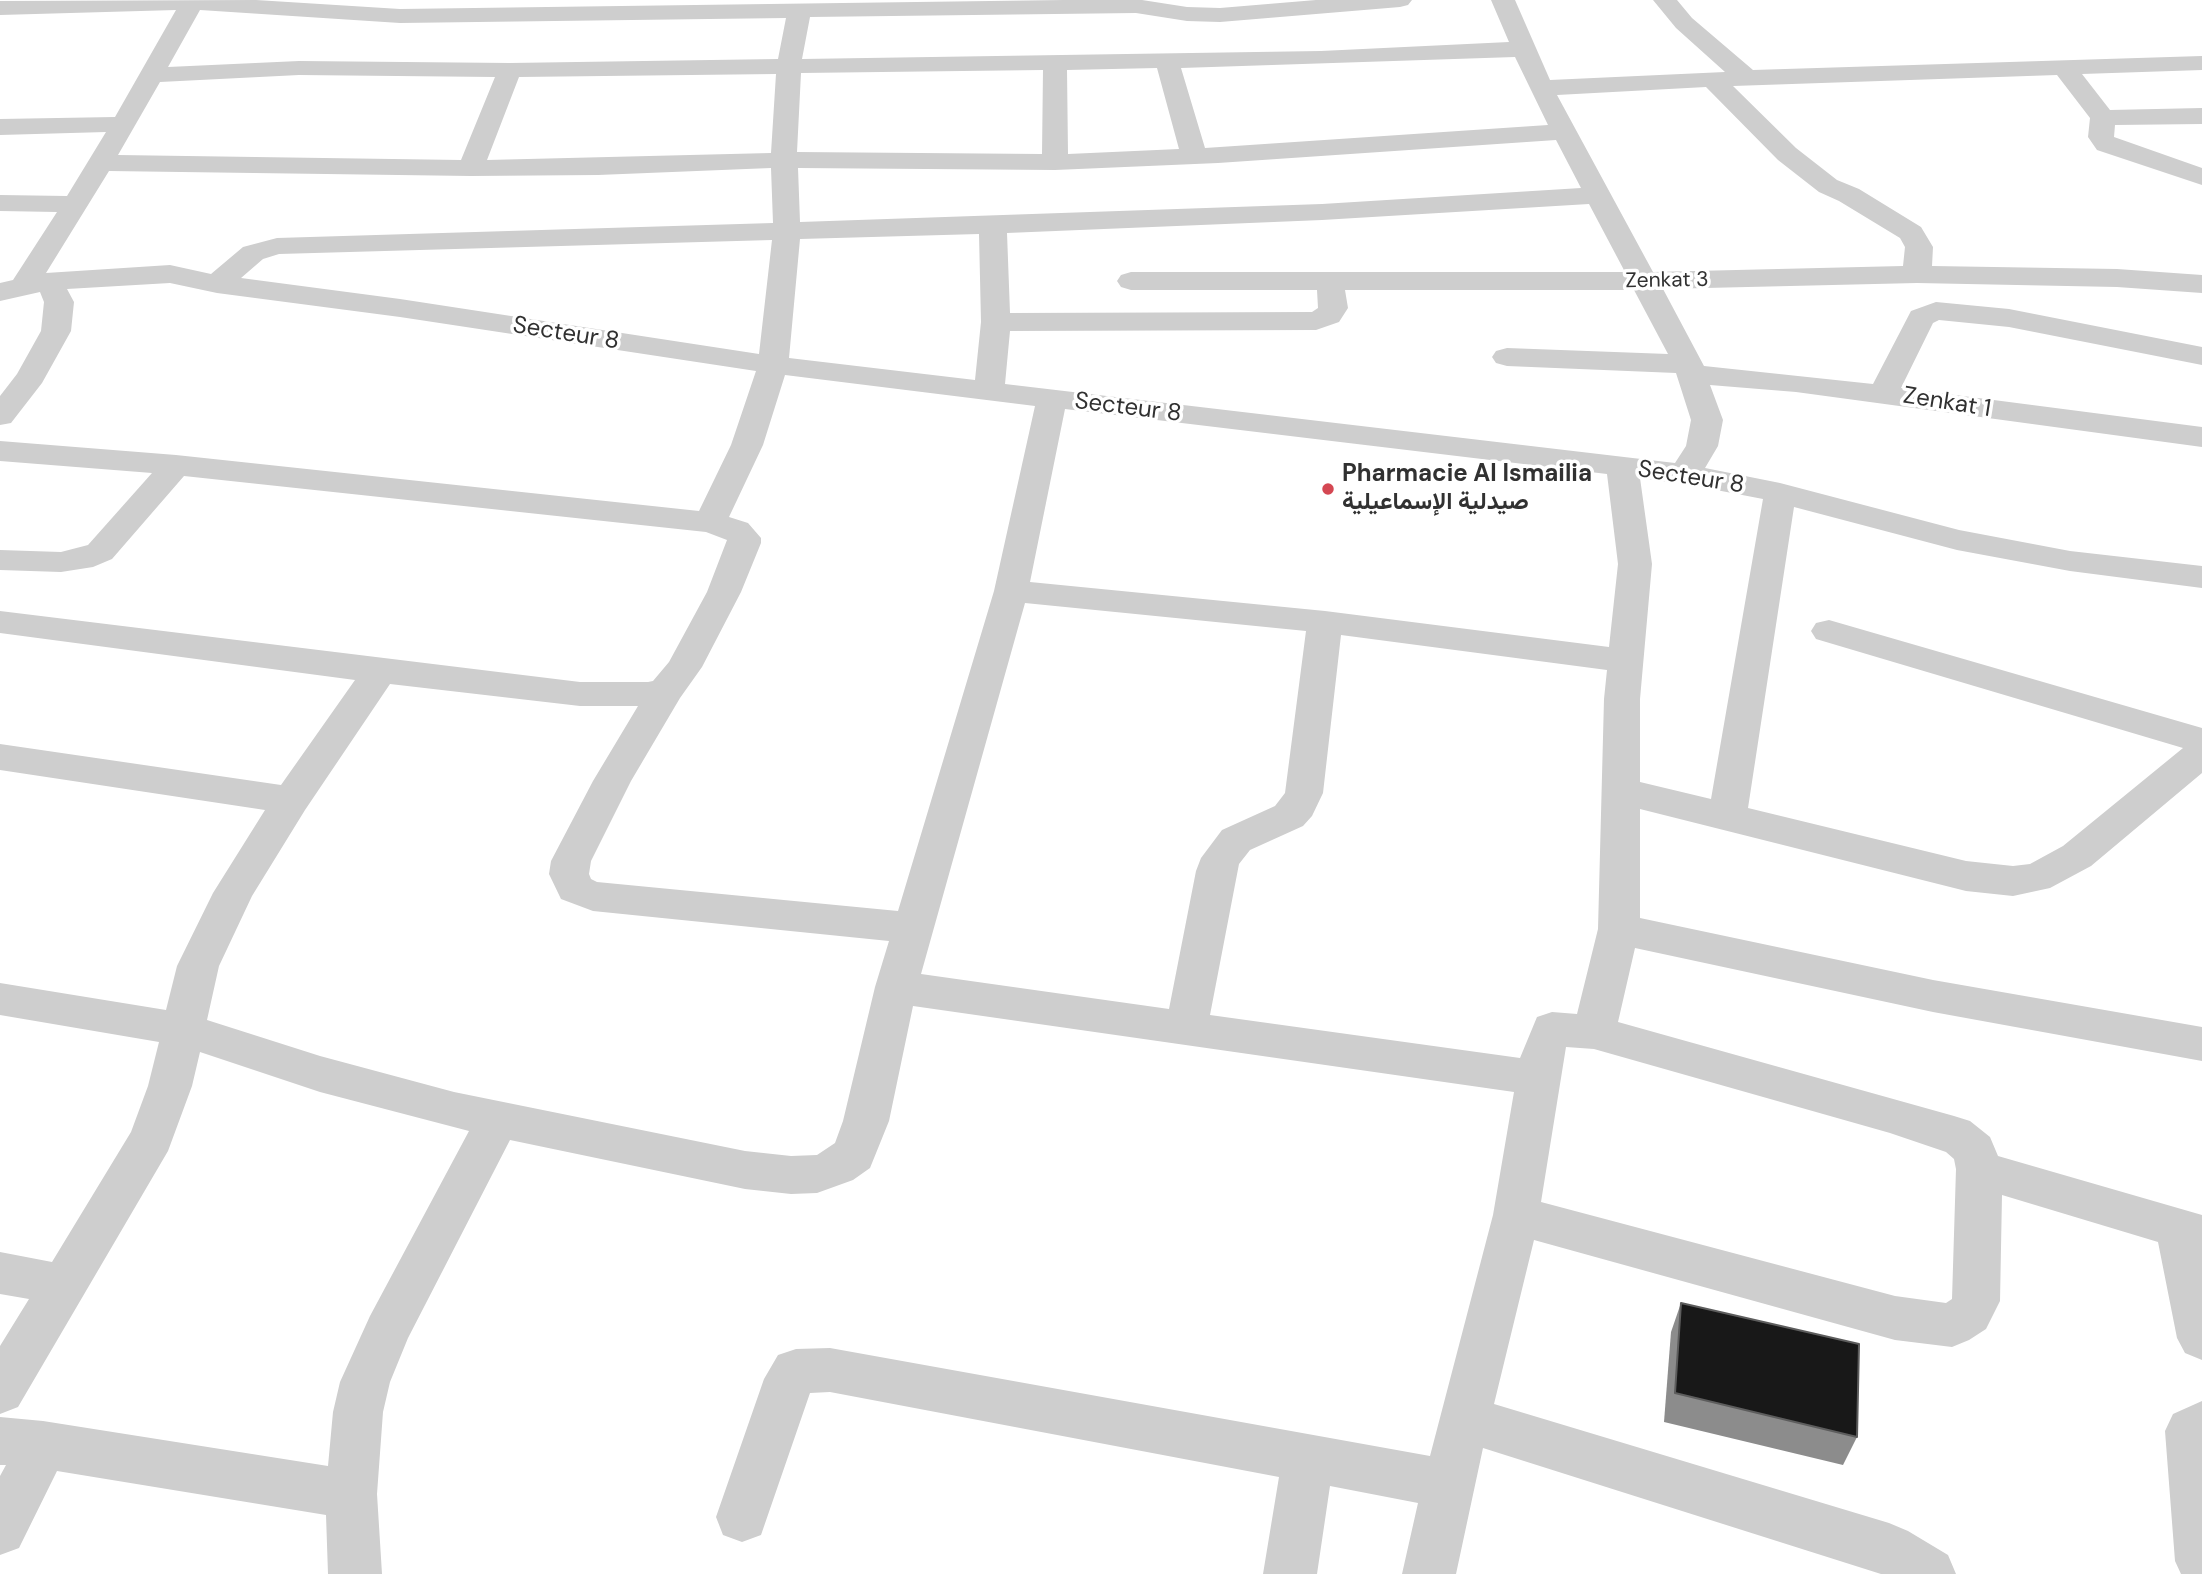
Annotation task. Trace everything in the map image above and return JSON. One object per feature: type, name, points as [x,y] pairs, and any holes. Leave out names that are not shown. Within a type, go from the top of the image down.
[{"type":"street","points":[[0,35],[9,8],[65,2],[193,2],[400,16],[1136,6],[1187,14],[1220,15],[1400,0]]},
{"type":"street","points":[[1503,0],[1541,88],[1689,369],[1707,420],[1702,446],[1685,474]]},
{"type":"street","points":[[1665,0],[1684,23],[1747,78]]},
{"type":"street","points":[[0,416],[31,377],[56,331],[59,302],[24,286],[101,163],[193,2]]},
{"type":"street","points":[[710,522],[747,445],[773,365],[787,231],[784,160],[789,66],[799,11]]},
{"type":"street","points":[[152,75],[299,68],[510,70],[1167,61],[1321,58],[1526,49]]},
{"type":"street","points":[[1167,61],[1194,156]]},
{"type":"street","points":[[1055,63],[1055,162]]},
{"type":"street","points":[[1541,88],[1712,79],[2066,70],[2202,63]]},
{"type":"street","points":[[471,169],[510,70]]},
{"type":"street","points":[[2066,70],[2104,118]]},
{"type":"street","points":[[1712,79],[1787,154],[1828,186],[1849,195],[1911,233],[1919,247],[1917,274]]},
{"type":"street","points":[[2104,118],[2202,116]]},
{"type":"street","points":[[2104,118],[2100,132],[2106,144],[2202,177]]},
{"type":"street","points":[[0,127],[122,124]]},
{"type":"street","points":[[101,163],[471,169],[784,160],[1055,162],[1194,156],[1564,132]]},
{"type":"street","points":[[217,284],[254,253],[277,246],[993,225],[1128,250],[1597,195]]},
{"type":"street","points":[[0,203],[75,204]]},
{"type":"street","points":[[989,392],[996,322],[993,225]]},
{"type":"street","points":[[1128,250],[1135,322]]},
{"type":"street","name":"Zenkat 3","points":[[1128,250],[1329,279],[1644,281],[1917,274],[2117,278],[2202,284]]},
{"type":"street","name":"Secteur 8","points":[[24,286],[170,274],[217,284],[400,308],[773,365],[1685,474],[1780,493],[1957,540],[2070,561],[2202,577]]},
{"type":"street","points":[[996,322],[1316,321],[1329,316],[1333,309],[1329,279]]},
{"type":"street","points":[[1883,394],[1921,317],[1936,311],[2009,318],[2202,356]]},
{"type":"street","name":"Zenkat 1","points":[[1507,357],[1689,369],[2202,437]]},
{"type":"street","points":[[0,999],[181,1029],[320,1074],[498,1119],[766,1173],[805,1175],[837,1167],[858,1149],[896,987],[1011,591],[1052,398]]},
{"type":"street","points":[[0,451],[176,465],[710,522],[736,530],[744,538],[744,543],[724,592],[684,667],[665,691],[612,781],[571,861],[569,874],[575,889],[581,893],[607,897],[913,928]]},
{"type":"street","points":[[0,560],[61,562],[81,560],[100,552],[176,465]]},
{"type":"street","points":[[1594,1031],[1619,929],[1622,699],[1635,556],[1622,467]]},
{"type":"street","points":[[1727,817],[1780,493]]},
{"type":"street","points":[[1011,591],[1325,622],[1625,661]]},
{"type":"street","points":[[0,622],[380,671],[610,696],[665,691]]},
{"type":"street","points":[[1186,1030],[1216,871],[1221,858],[1236,840],[1289,816],[1304,793],[1325,622]]},
{"type":"street","points":[[1829,631],[2202,741]]},
{"type":"street","points":[[0,1391],[152,1138],[170,1086],[181,1029],[198,966],[209,940],[250,864],[380,671]]},
{"type":"street","points":[[1621,791],[1966,876],[2013,881],[2036,878],[2077,856],[2202,753]]},
{"type":"street","points":[[0,757],[291,800]]},
{"type":"street","points":[[1619,929],[1933,996],[2202,1044]]},
{"type":"street","points":[[896,987],[1538,1078]]},
{"type":"street","points":[[1429,1574],[1516,1215],[1538,1078],[1550,1031],[1565,1028],[1594,1031],[1954,1134],[1974,1150],[1979,1168],[1976,1301],[1969,1314],[1952,1325],[1895,1318],[1516,1215]]},
{"type":"street","points":[[355,1574],[351,1494],[358,1412],[365,1382],[387,1331],[498,1119]]},
{"type":"street","points":[[1979,1168],[2190,1231],[2202,1338]]},
{"type":"street","points":[[0,1273],[65,1285]]},
{"type":"street","points":[[742,1517],[782,1395],[796,1371],[830,1370],[1449,1484]]},
{"type":"street","points":[[1465,1419],[1889,1549],[1929,1574]]},
{"type":"street","points":[[2202,1424],[2192,1431],[2191,1441],[2202,1561]]},
{"type":"street","points":[[0,1530],[21,1443],[351,1494]]},
{"type":"street","points":[[1290,1574],[1308,1458]]},
{"type":"building","points":[[1681,1303],[1859,1344],[1857,1437],[1675,1393]]},
{"type":"place","name":"Pharmacie Al Ismailia صيدلية الإسماعيلية","points":[[1328,489]]}]
